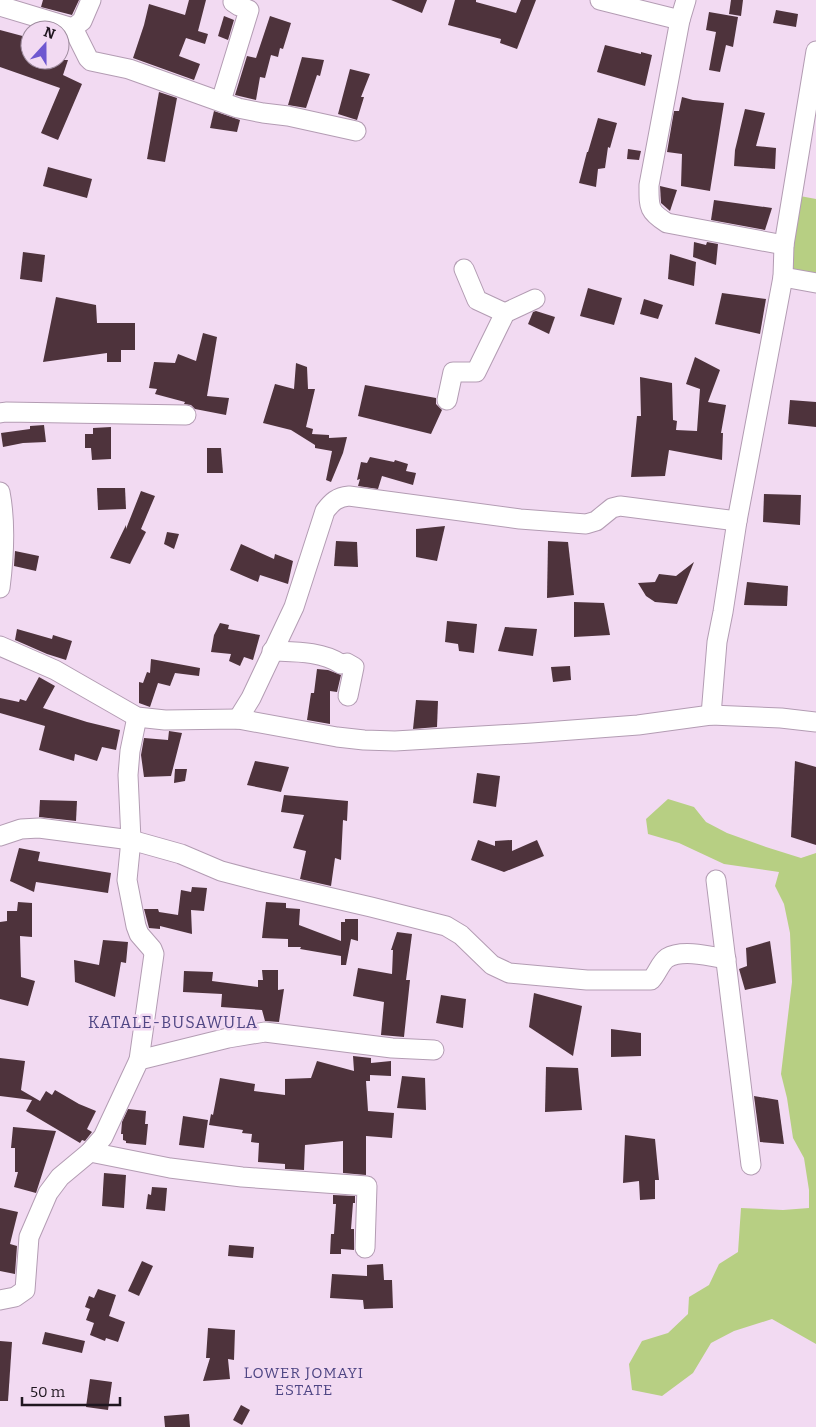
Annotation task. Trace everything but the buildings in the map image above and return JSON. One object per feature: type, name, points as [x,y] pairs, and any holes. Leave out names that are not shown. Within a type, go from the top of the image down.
[{"type":"street","points":[[73,28],[82,21],[91,0]]},
{"type":"street","points":[[221,101],[248,10],[233,2],[234,0]]},
{"type":"street","points":[[600,0],[680,20]]},
{"type":"street","points":[[686,0],[680,20],[649,185],[649,203],[654,215],[667,223],[784,245]]},
{"type":"street","points":[[0,6],[73,28],[91,61],[129,69],[248,110],[288,116],[356,132]]},
{"type":"street","points":[[711,715],[717,642],[737,521],[783,278],[784,245],[816,51]]},
{"type":"street","points":[[464,269],[477,300],[504,312]]},
{"type":"street","points":[[783,278],[816,283]]},
{"type":"street","points":[[447,400],[453,372],[476,372],[504,312],[535,299]]},
{"type":"street","points":[[0,413],[186,415]]},
{"type":"street","points":[[0,492],[3,508],[0,588]]},
{"type":"street","points":[[238,720],[251,698],[294,607],[325,511],[331,503],[340,497],[349,496],[520,519],[576,524],[596,521],[612,508],[620,506],[737,521]]},
{"type":"street","points":[[0,646],[55,670],[137,717],[165,720],[238,720],[364,740],[395,741],[532,734],[638,725],[711,715],[781,718],[816,722]]},
{"type":"street","points":[[272,651],[306,653],[333,659],[341,664],[347,663],[354,667],[348,696]]},
{"type":"street","points":[[0,1300],[15,1297],[25,1290],[30,1237],[48,1193],[60,1177],[90,1152],[103,1137],[139,1060],[154,954],[139,934],[134,919],[128,880],[131,840],[128,775],[130,751],[137,717]]},
{"type":"street","points":[[0,836],[21,829],[39,828],[131,840],[181,854],[222,870],[259,881],[446,926],[461,935],[492,965],[509,974],[587,980],[651,980],[668,958],[687,953],[726,958]]},
{"type":"street","points":[[716,880],[751,1165]]},
{"type":"street","points":[[139,1060],[228,1038],[265,1032],[392,1048],[434,1050]]},
{"type":"street","points":[[90,1152],[163,1167],[242,1177],[367,1186],[364,1248]]},
{"type":"green space","points":[[800,196],[816,199],[816,277],[789,272]]},
{"type":"green space","points":[[668,799],[694,807],[706,822],[727,833],[801,858],[816,853],[816,1344],[772,1319],[734,1331],[711,1343],[693,1373],[662,1396],[632,1390],[629,1364],[642,1341],[668,1333],[688,1314],[689,1297],[709,1285],[719,1264],[738,1252],[741,1208],[783,1210],[809,1208],[809,1190],[804,1158],[793,1138],[781,1074],[792,982],[790,933],[784,904],[775,886],[779,872],[724,864],[679,843],[648,834],[646,819]]},
{"type":"district","name":"KATALE-BUSAWULA","points":[[173,1022]]},
{"type":"district","name":"LOWER JOMAYI ESTATE","points":[[304,1382]]}]
